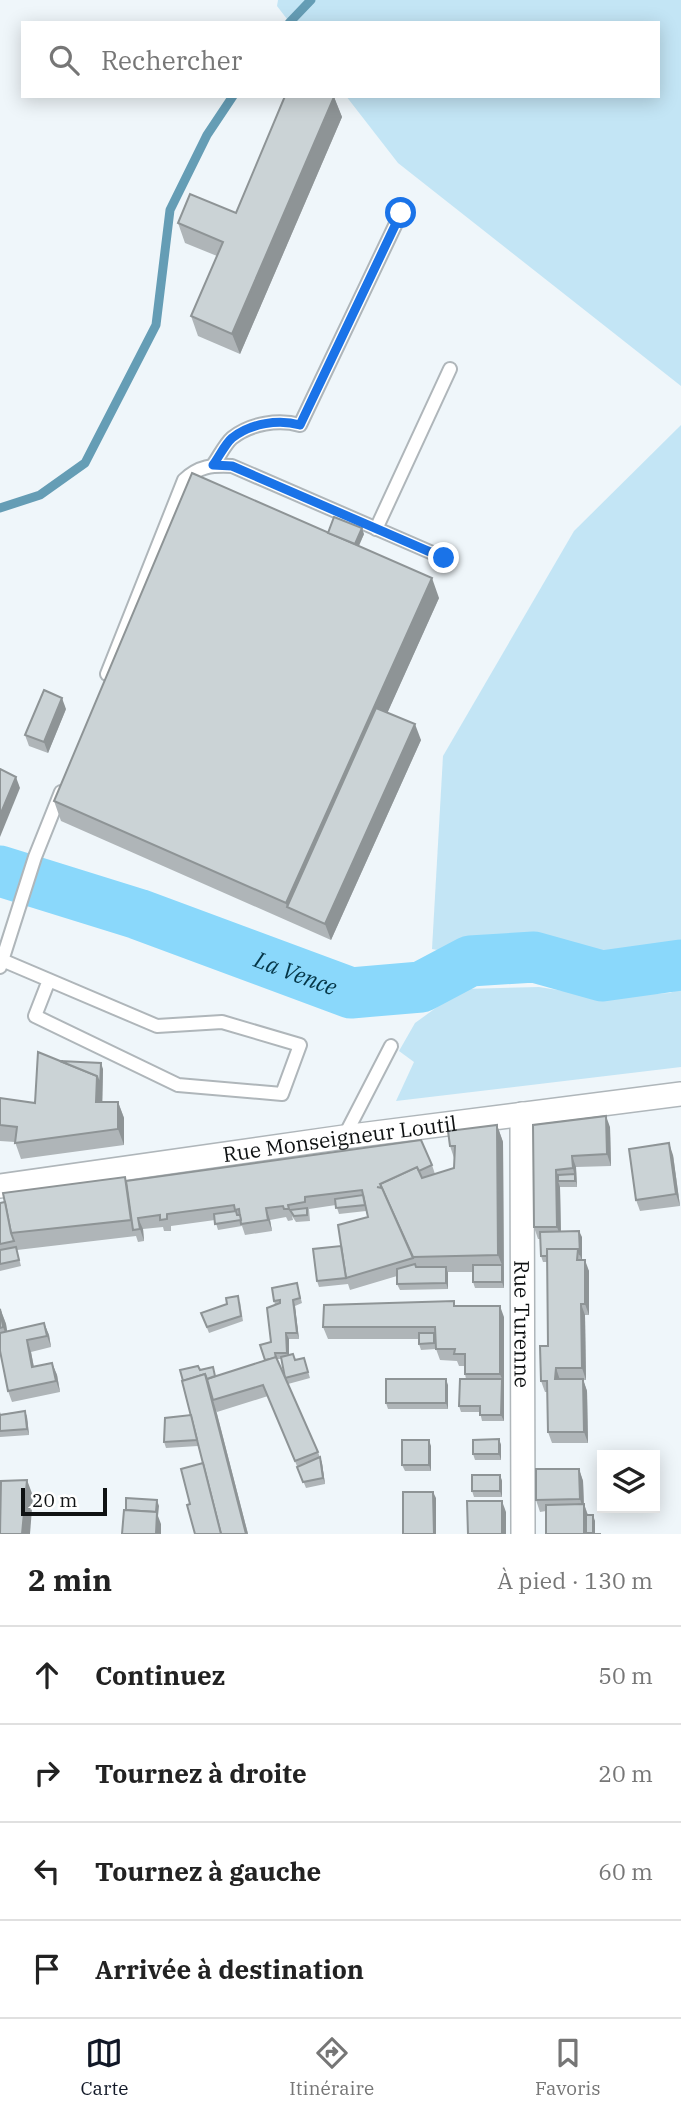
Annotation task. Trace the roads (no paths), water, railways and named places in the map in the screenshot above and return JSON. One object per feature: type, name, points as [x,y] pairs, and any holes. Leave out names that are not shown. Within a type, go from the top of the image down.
[{"type":"street","name":"Rue Monseigneur Loutil","points":[[0,1186],[344,1137],[681,1094]]},
{"type":"street","name":"Rue Turenne","points":[[522,1114],[523,1534]]},
{"type":"lane","points":[[213,465],[232,439],[256,426],[284,421],[300,425],[401,213]]},
{"type":"lane","points":[[376,529],[450,369]]},
{"type":"lane","points":[[102,688],[184,480],[196,470],[213,465],[232,466],[444,558]]},
{"type":"lane","points":[[49,980],[35,1016],[178,1085],[282,1094],[300,1045],[222,1022],[157,1026],[49,980],[1,964],[35,857],[66,779]]},
{"type":"lane","points":[[344,1137],[391,1046]]},
{"type":"waterway","points":[[291,21],[311,0]]},
{"type":"waterway","points":[[0,508],[40,495],[85,463],[156,325],[170,210],[207,135],[232,98]]},
{"type":"waterway","name":"La Vence","points":[[0,871],[138,914],[351,993],[421,987],[470,961],[534,957],[602,976],[681,965]]}]
